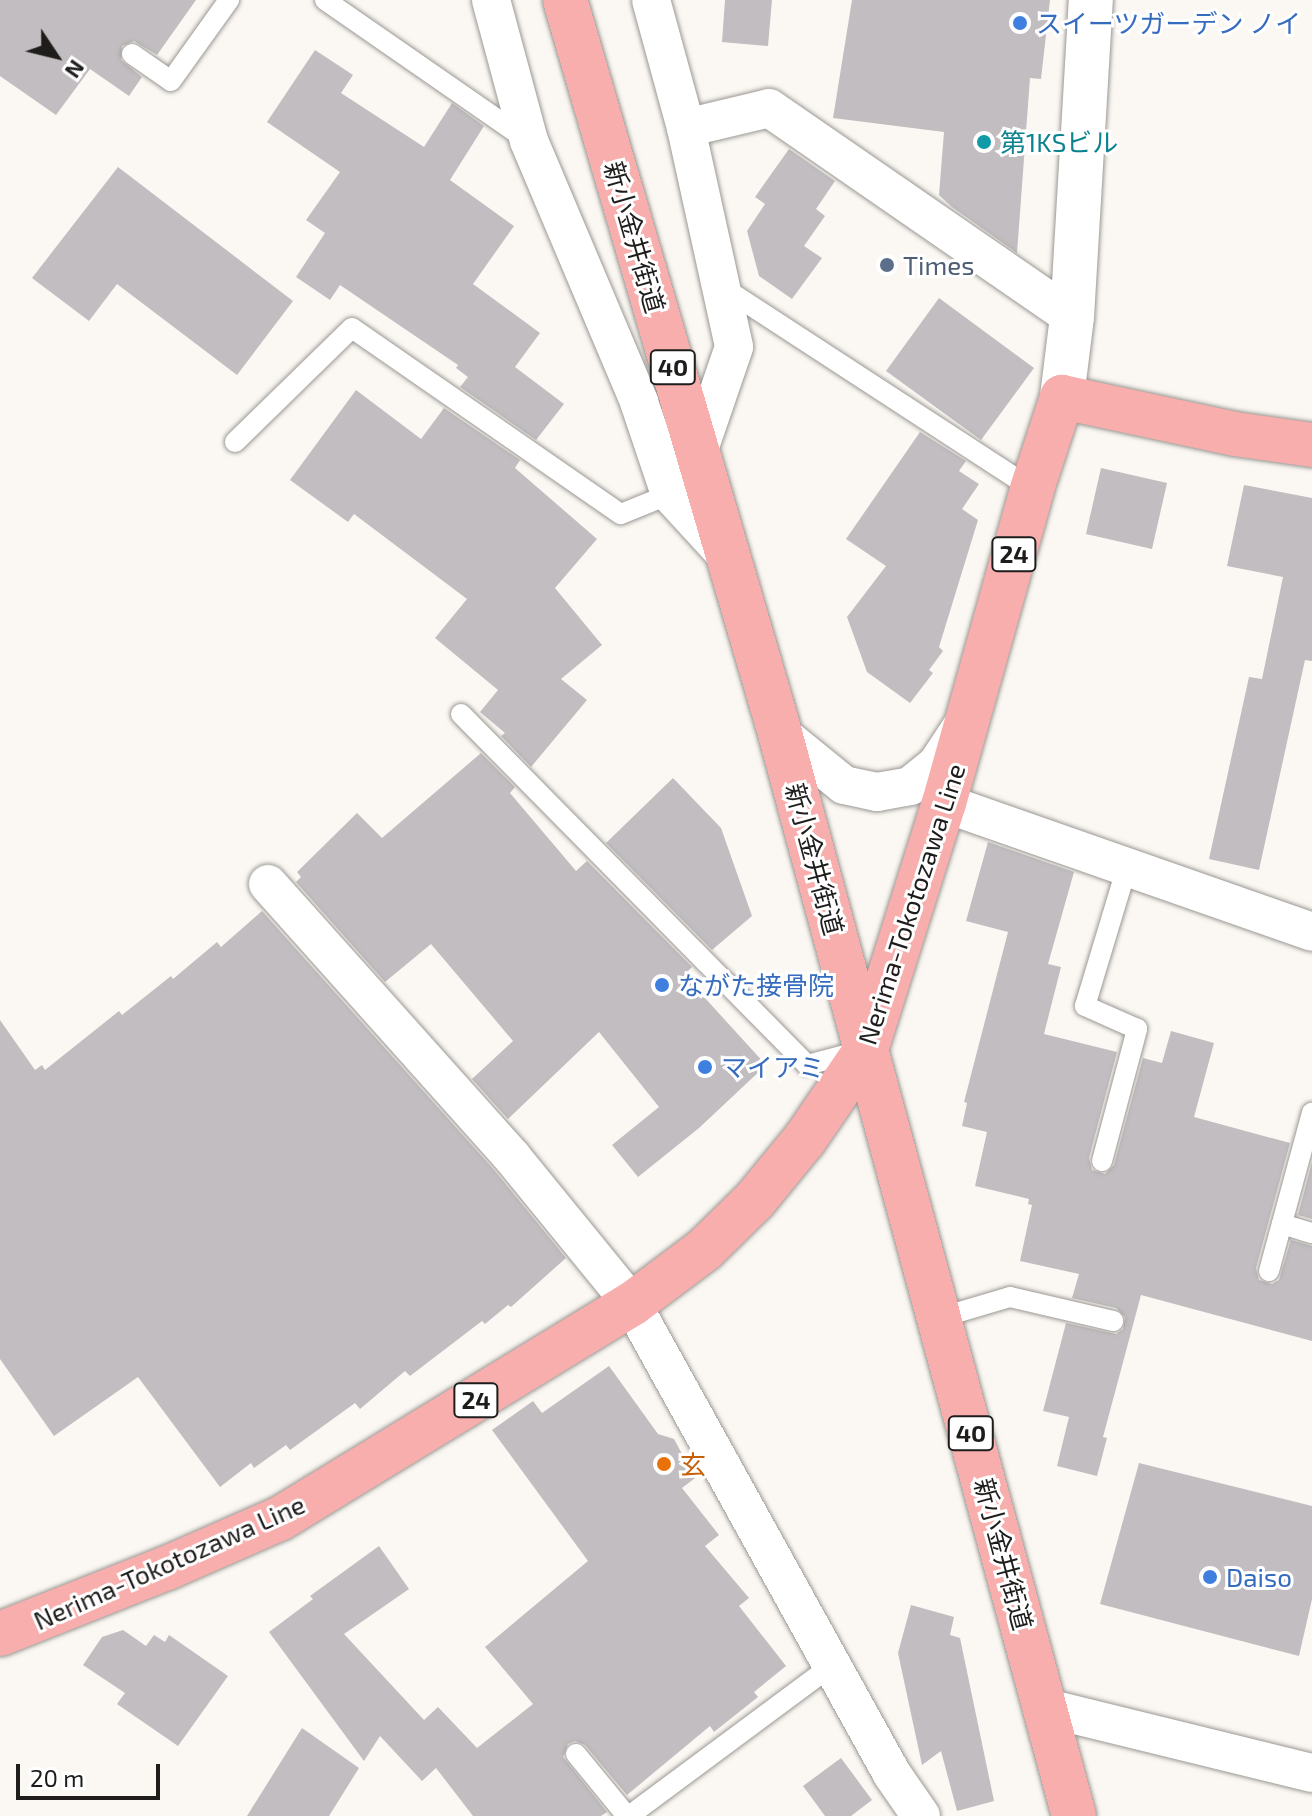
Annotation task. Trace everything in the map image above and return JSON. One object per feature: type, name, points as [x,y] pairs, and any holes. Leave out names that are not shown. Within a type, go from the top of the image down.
[{"type":"main road","name":"新小金井街道","points":[[565,0],[780,733],[1074,1816]]},
{"type":"main road","name":"Nerima-Tokotozawa Line","points":[[0,1634],[167,1568],[281,1518],[632,1304],[704,1250],[755,1200],[805,1139],[866,1050],[944,803],[1032,489],[1062,397]]},
{"type":"main road","points":[[1062,397],[1235,434],[1312,445]]},
{"type":"street","points":[[491,0],[529,141],[639,402],[670,494],[727,556]]},
{"type":"street","points":[[651,0],[686,128],[724,287],[734,347],[698,452]]},
{"type":"street","points":[[1062,397],[1072,317],[1091,0]]},
{"type":"street","points":[[686,128],[769,108],[1072,317]]},
{"type":"street","points":[[780,733],[844,785],[877,792],[910,786],[937,764],[971,712]]},
{"type":"street","points":[[944,803],[1312,932]]},
{"type":"street","points":[[268,884],[512,1157],[632,1304],[892,1774],[921,1816]]},
{"type":"street","points":[[1047,1708],[1312,1773]]},
{"type":"lane","points":[[132,54],[171,81],[229,0]]},
{"type":"lane","points":[[325,0],[529,141]]},
{"type":"lane","points":[[724,287],[1032,489]]},
{"type":"lane","points":[[235,442],[352,328],[621,514],[670,494]]},
{"type":"lane","points":[[461,714],[807,1065],[866,1050]]},
{"type":"lane","points":[[1102,1161],[1137,1029],[1085,1006],[1127,867]]},
{"type":"lane","points":[[1269,1271],[1312,1113]]},
{"type":"lane","points":[[1282,1224],[1312,1233]]},
{"type":"lane","points":[[939,1318],[1010,1297],[1113,1321]]},
{"type":"lane","points":[[576,1754],[628,1816],[832,1665]]},
{"type":"building","points":[[0,0],[196,0],[157,55],[134,41],[122,46],[121,60],[142,77],[129,96],[90,69],[56,115],[0,76]]},
{"type":"building","points":[[725,0],[772,0],[768,46],[722,42]]},
{"type":"building","points":[[852,0],[1050,0],[1041,79],[1030,78],[1017,253],[939,195],[944,132],[833,118]]},
{"type":"building","points":[[315,50],[353,75],[341,93],[424,147],[452,103],[484,126],[450,180],[514,226],[473,284],[540,333],[515,367],[564,404],[536,440],[460,387],[468,377],[456,368],[458,365],[340,285],[330,300],[296,277],[325,233],[306,220],[340,172],[267,122]]},
{"type":"building","points":[[789,149],[835,181],[816,209],[825,216],[804,246],[822,258],[792,299],[759,276],[747,231],[765,204],[755,197]]},
{"type":"building","points":[[118,167],[293,301],[237,375],[117,284],[89,321],[32,278]]},
{"type":"building","points":[[939,298],[1034,368],[981,440],[886,371]]},
{"type":"building","points":[[356,390],[421,439],[444,408],[520,460],[515,468],[597,539],[555,588],[602,645],[561,679],[587,700],[531,767],[501,736],[505,733],[480,712],[498,690],[435,638],[467,599],[354,514],[348,522],[290,480]]},
{"type":"building","points":[[920,432],[966,461],[959,471],[979,484],[962,509],[978,520],[939,647],[943,651],[929,670],[933,673],[910,703],[867,672],[847,617],[886,566],[846,539]]},
{"type":"building","points":[[1101,468],[1167,483],[1152,549],[1086,534]]},
{"type":"building","points":[[1244,485],[1312,498],[1312,661],[1305,660],[1259,870],[1209,859],[1249,677],[1262,679],[1283,577],[1227,566]]},
{"type":"building","points":[[481,753],[515,787],[510,793],[576,871],[587,861],[692,967],[684,975],[766,1065],[699,1128],[638,1177],[612,1145],[659,1107],[599,1032],[508,1119],[472,1079],[513,1041],[431,944],[385,982],[296,882],[301,877],[297,872],[357,813],[382,838]]},
{"type":"building","points":[[673,778],[721,828],[752,916],[712,950],[606,843]]},
{"type":"building","points":[[988,842],[1074,872],[1048,964],[1061,967],[1044,1034],[1117,1052],[1089,1158],[1092,1170],[1105,1174],[1114,1165],[1143,1058],[1162,1063],[1171,1031],[1214,1043],[1194,1117],[1290,1143],[1256,1268],[1259,1280],[1272,1284],[1279,1280],[1291,1240],[1312,1246],[1312,1341],[1141,1295],[1103,1437],[1107,1438],[1097,1476],[1057,1466],[1069,1417],[1043,1411],[1066,1323],[1116,1334],[1123,1329],[1125,1317],[1116,1308],[1072,1298],[1079,1274],[1020,1261],[1032,1205],[1028,1204],[1029,1199],[975,1186],[987,1132],[962,1126],[967,1103],[964,1102],[1008,932],[966,921]]},
{"type":"building","points":[[262,911],[495,1171],[566,1258],[511,1307],[508,1305],[485,1324],[482,1321],[410,1376],[405,1371],[360,1409],[355,1403],[290,1450],[286,1445],[254,1468],[251,1463],[220,1487],[138,1377],[54,1436],[0,1359],[0,1020],[35,1070],[42,1065],[45,1070],[119,1011],[122,1015],[171,976],[173,979],[217,942],[221,947]]},
{"type":"building","points":[[1312,1162],[1312,1219],[1298,1215]]},
{"type":"building","points":[[609,1366],[658,1434],[674,1439],[695,1478],[682,1488],[719,1535],[705,1546],[749,1598],[739,1606],[786,1666],[754,1692],[758,1697],[714,1732],[710,1726],[627,1795],[585,1745],[575,1741],[568,1744],[563,1757],[607,1812],[601,1816],[473,1816],[436,1768],[422,1781],[380,1736],[364,1761],[269,1632],[313,1599],[310,1596],[379,1546],[409,1589],[344,1634],[424,1720],[438,1707],[477,1748],[533,1704],[485,1647],[588,1561],[492,1430],[533,1401],[542,1413]]},
{"type":"building","name":"Daiso","points":[[1139,1463],[1312,1506],[1312,1599],[1299,1656],[1100,1604]]},
{"type":"building","points":[[911,1605],[954,1617],[950,1635],[960,1638],[994,1801],[957,1811],[941,1751],[922,1765],[898,1653]]},
{"type":"building","points":[[123,1630],[146,1646],[154,1635],[165,1642],[169,1635],[228,1676],[178,1746],[117,1704],[125,1693],[83,1665],[102,1637]]},
{"type":"building","points":[[302,1728],[359,1768],[329,1816],[247,1816]]},
{"type":"building","points":[[841,1758],[872,1800],[851,1816],[825,1816],[803,1786]]},
{"type":"place","name":"スイーツガーデン ノイ","points":[[1020,23]]},
{"type":"place","name":"第1KSビル","points":[[984,142]]},
{"type":"place","name":"Times","points":[[887,265]]},
{"type":"place","name":"ながた接骨院","points":[[662,985]]},
{"type":"place","name":"マイアミ","points":[[705,1067]]},
{"type":"place","name":"玄","points":[[664,1464]]},
{"type":"place","name":"Daiso","points":[[1210,1577]]}]
